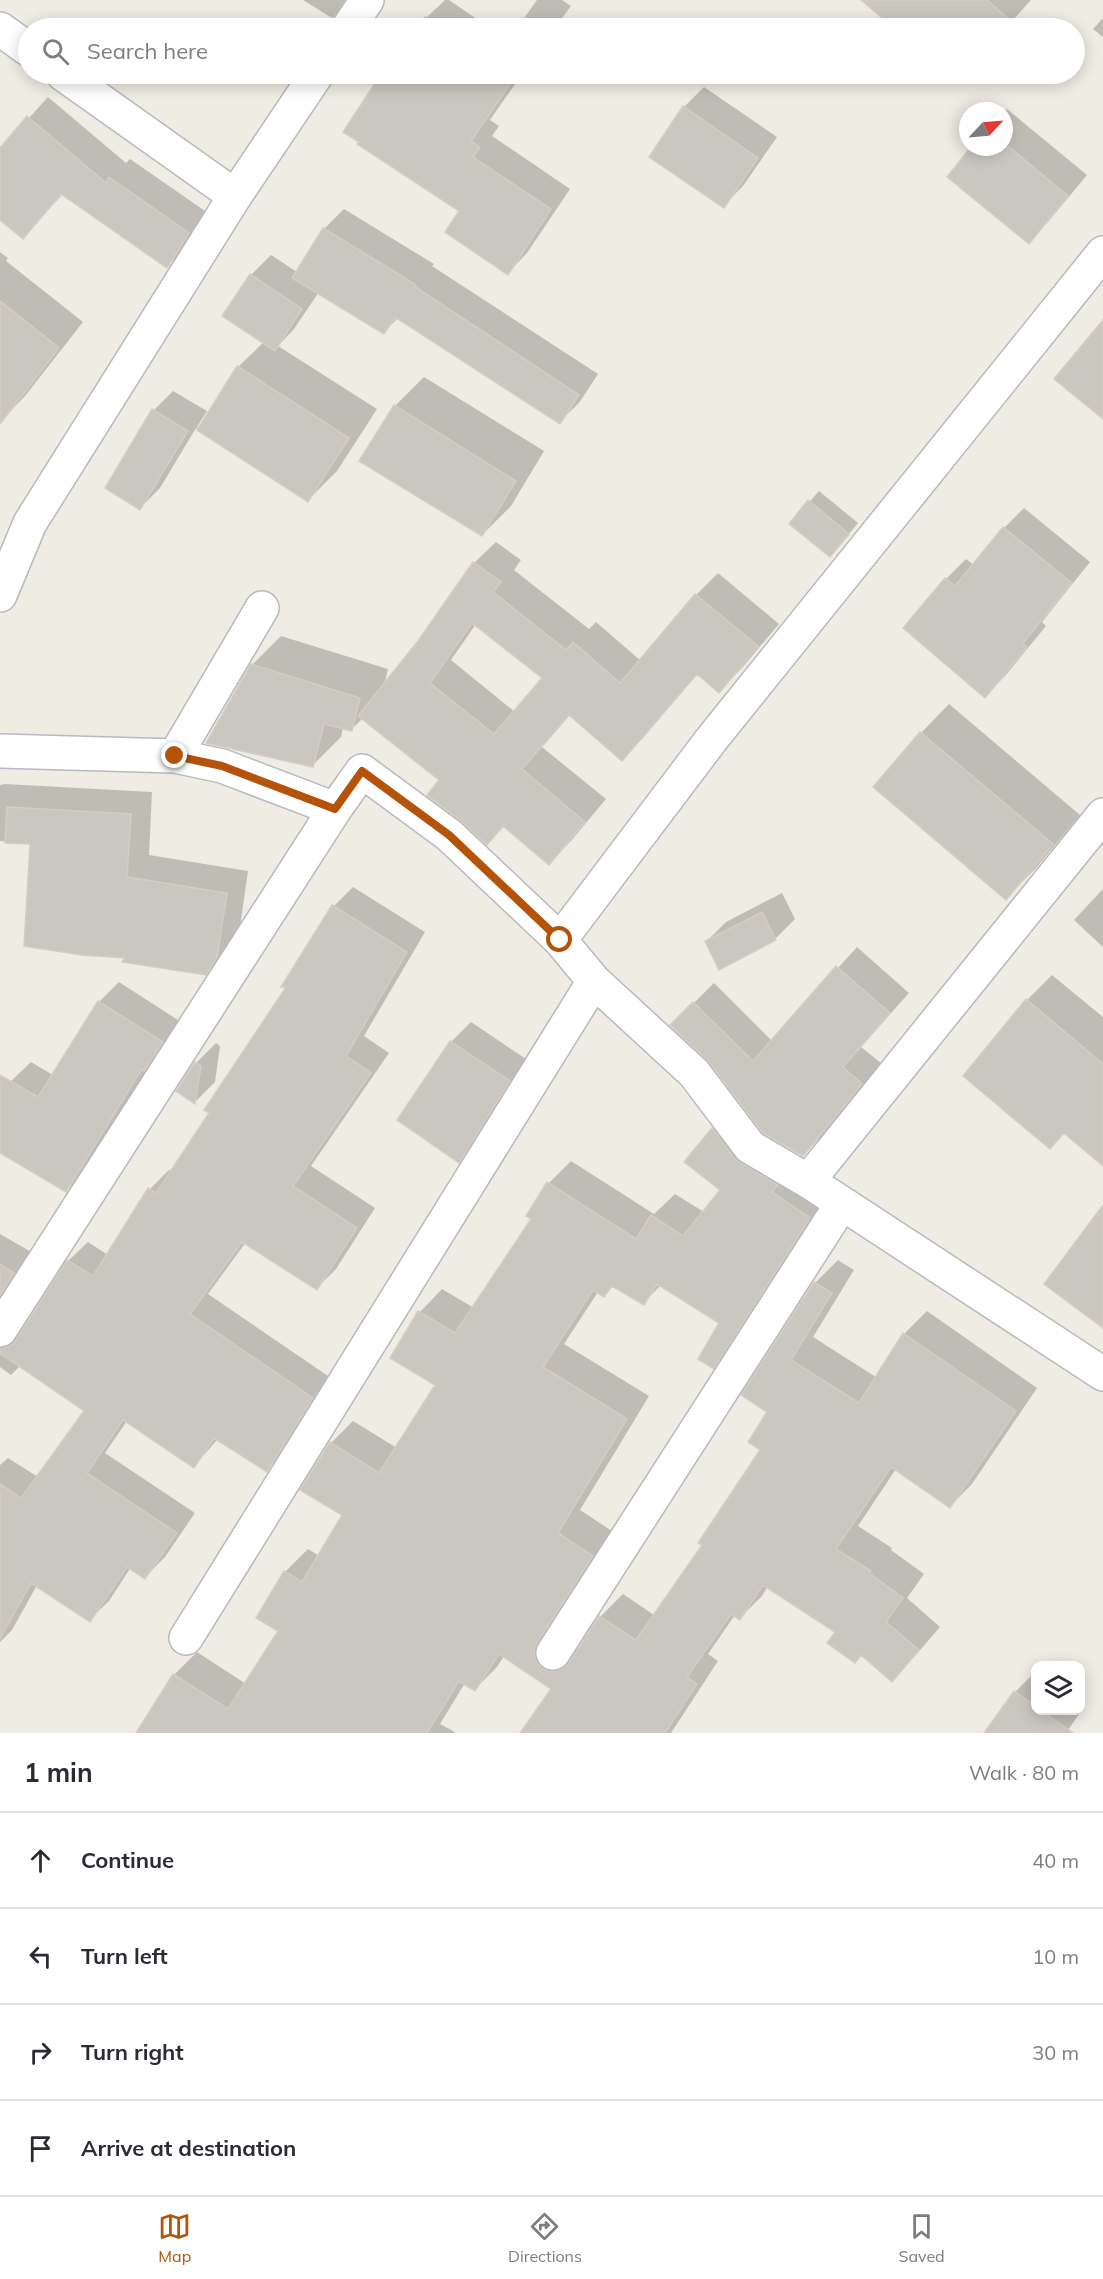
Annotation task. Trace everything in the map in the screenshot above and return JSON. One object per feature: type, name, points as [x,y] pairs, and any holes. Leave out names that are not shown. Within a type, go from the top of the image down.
[{"type":"street","points":[[355,18],[367,0]]},
{"type":"street","points":[[0,29],[18,42]]},
{"type":"street","points":[[77,84],[235,196]]},
{"type":"street","points":[[0,595],[30,523],[235,196],[310,84]]},
{"type":"street","points":[[560,940],[719,731],[1103,253]]},
{"type":"street","points":[[175,756],[262,608]]},
{"type":"street","points":[[0,751],[175,756],[222,766],[335,809]]},
{"type":"street","points":[[0,1330],[335,809],[362,771],[449,835],[560,940],[594,981],[694,1073],[750,1147],[808,1181],[1103,1374]]},
{"type":"street","points":[[808,1181],[1103,815]]},
{"type":"street","points":[[186,1638],[594,981]]},
{"type":"street","points":[[554,1653],[842,1205]]},
{"type":"building","points":[[861,0],[987,0],[1008,18],[882,18]]},
{"type":"building","points":[[374,84],[510,84],[471,141],[480,147],[473,157],[551,209],[508,275],[445,232],[459,211],[357,144],[359,142],[343,132]]},
{"type":"building","points":[[683,106],[758,158],[724,208],[649,157]]},
{"type":"building","points":[[27,116],[106,183],[109,177],[189,233],[167,268],[61,194],[23,239],[0,220],[0,148]]},
{"type":"building","points":[[1013,150],[1068,196],[1029,244],[947,177],[964,156],[1013,156]]},
{"type":"building","points":[[323,228],[415,284],[414,286],[579,395],[560,424],[395,317],[384,334],[292,278]]},
{"type":"building","points":[[250,274],[302,309],[275,351],[222,316]]},
{"type":"building","points":[[0,301],[59,348],[0,424]]},
{"type":"building","points":[[1103,320],[1103,419],[1054,379]]},
{"type":"building","points":[[237,366],[349,438],[308,502],[197,430]]},
{"type":"building","points":[[394,405],[516,481],[482,536],[359,461]]},
{"type":"building","points":[[152,409],[188,431],[140,510],[105,488]]},
{"type":"building","points":[[808,500],[849,534],[830,557],[789,524]]},
{"type":"building","points":[[1003,527],[1072,583],[1023,643],[1027,647],[985,698],[903,628],[945,578],[955,586]]},
{"type":"building","points":[[473,562],[501,582],[493,592],[566,650],[573,642],[620,683],[695,594],[758,646],[719,693],[697,674],[622,761],[569,715],[522,769],[585,822],[549,865],[503,826],[487,845],[460,820],[427,795],[439,780],[358,716],[418,641]],"holes":[[[472,623],[542,678],[494,734],[430,683]]]},
{"type":"building","points":[[251,664],[360,698],[352,731],[324,724],[313,767],[206,743]]},
{"type":"building","points":[[920,732],[1053,844],[1006,900],[873,787]]},
{"type":"building","points":[[7,807],[131,814],[127,877],[227,893],[217,957],[206,975],[122,962],[125,958],[82,955],[24,946],[30,844],[5,843]]},
{"type":"building","points":[[332,905],[407,952],[346,1056],[371,1073],[293,1186],[357,1228],[317,1290],[242,1242],[190,1314],[313,1398],[267,1472],[214,1438],[194,1468],[123,1420],[87,1473],[177,1533],[145,1579],[127,1567],[90,1622],[31,1583],[0,1639],[0,1484],[21,1498],[84,1411],[0,1353],[0,1349],[16,1340],[67,1260],[93,1276],[148,1188],[156,1193],[209,1113],[204,1110],[286,987],[281,987]]},
{"type":"building","points":[[762,912],[776,940],[719,970],[705,941]]},
{"type":"building","points":[[836,966],[890,1013],[843,1067],[862,1084],[803,1156],[763,1133],[709,1062],[670,1025],[693,1002],[753,1061]]},
{"type":"building","points":[[1026,999],[1103,1064],[1103,1166],[1064,1133],[1050,1149],[963,1076]]},
{"type":"building","points":[[98,1001],[163,1042],[144,1071],[142,1069],[66,1192],[0,1153],[0,1075],[38,1097]]},
{"type":"building","points":[[450,1041],[510,1081],[459,1163],[397,1120]]},
{"type":"building","points":[[195,1062],[201,1066],[195,1104],[176,1091]]},
{"type":"building","points":[[712,1128],[735,1159],[778,1185],[772,1192],[810,1218],[714,1369],[698,1359],[719,1323],[657,1284],[644,1305],[612,1286],[604,1297],[593,1290],[543,1367],[627,1419],[558,1533],[593,1556],[537,1643],[534,1652],[536,1661],[542,1668],[552,1672],[562,1669],[569,1663],[599,1616],[636,1640],[702,1545],[698,1543],[760,1450],[748,1442],[767,1412],[741,1395],[814,1282],[832,1293],[791,1360],[859,1403],[903,1333],[1016,1411],[950,1508],[891,1467],[836,1549],[871,1571],[869,1573],[903,1598],[886,1622],[919,1650],[892,1682],[861,1655],[855,1663],[827,1643],[835,1632],[763,1585],[740,1620],[731,1614],[687,1677],[697,1684],[665,1733],[520,1733],[551,1689],[499,1654],[475,1691],[459,1681],[427,1733],[136,1733],[173,1674],[228,1709],[278,1631],[256,1618],[284,1571],[302,1582],[342,1515],[300,1490],[330,1442],[379,1473],[435,1385],[390,1358],[418,1311],[455,1333],[531,1219],[526,1216],[547,1182],[636,1239],[651,1215],[683,1236],[720,1190],[684,1162]]},
{"type":"building","points":[[1103,1205],[1103,1328],[1044,1284]]},
{"type":"building","points":[[0,1264],[14,1273],[0,1295]]},
{"type":"building","points":[[1014,1691],[1031,1703],[1031,1715],[1048,1715],[1073,1733],[984,1733]]},
{"type":"route","points":[[175,756],[222,766],[335,809],[362,771],[449,835],[560,940]]}]
